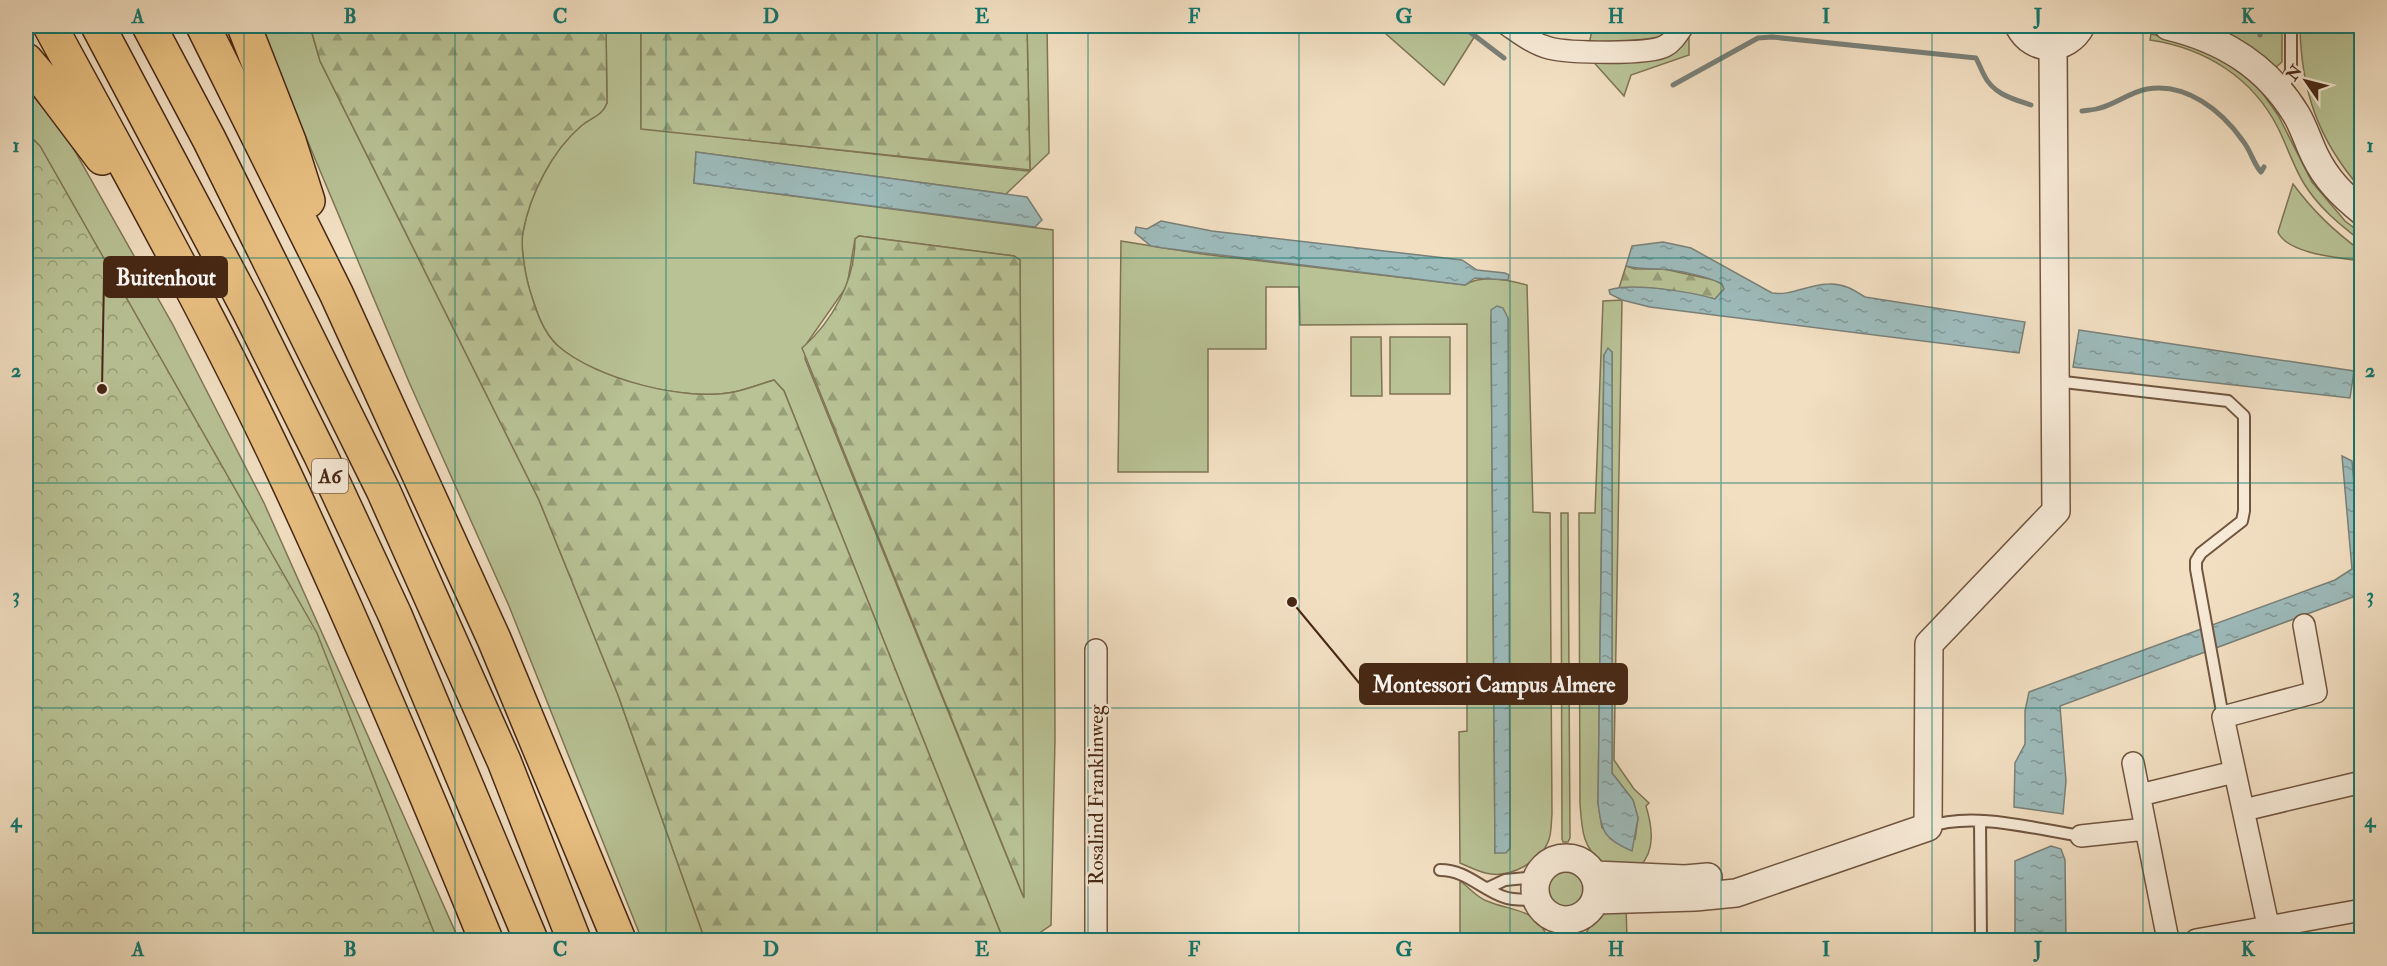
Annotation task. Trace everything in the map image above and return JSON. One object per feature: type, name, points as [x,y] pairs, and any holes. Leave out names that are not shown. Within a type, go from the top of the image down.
[{"type":"highway","name":"A6","points":[[50,26],[186,278],[283,471],[365,650],[486,940]]},
{"type":"highway","name":"A6","points":[[98,26],[248,309],[321,456],[395,615],[531,940]]},
{"type":"highway","name":"A6","points":[[149,26],[209,139],[383,490],[504,761],[574,940]]},
{"type":"highway","points":[[203,26],[336,293],[494,639],[619,940]]},
{"type":"highway","points":[[244,26],[290,141],[336,293]]},
{"type":"highway","name":"A6","points":[[26,60],[75,121],[186,278]]},
{"type":"street","points":[[1509,26],[1534,43],[1549,48],[1564,51],[1637,52],[1655,50],[1664,46],[1683,26]]},
{"type":"street","points":[[2019,26],[2025,36],[2033,42],[2053,46],[2070,39],[2081,26]]},
{"type":"street","points":[[2168,26],[2197,33],[2236,52],[2282,93],[2297,116],[2315,157],[2329,180],[2361,211]]},
{"type":"street","points":[[1576,916],[1588,866],[1578,859],[1564,857],[1548,862],[1537,888],[1545,912],[1576,916],[1685,879],[1735,875],[1775,879],[1928,827],[1929,644],[2056,511],[2053,46]]},
{"type":"street","points":[[2268,925],[2223,717],[2316,692],[2304,625]]},
{"type":"street","name":"Rosalind Franklinweg","points":[[1096,650],[1096,940]]},
{"type":"street","points":[[2133,763],[2168,940]]},
{"type":"street","points":[[2140,795],[2234,772]]},
{"type":"street","points":[[2244,810],[2361,782]]},
{"type":"street","points":[[2081,836],[2146,829]]},
{"type":"street","points":[[2196,940],[2243,936],[2268,925],[2361,909]]},
{"type":"lane","points":[[2282,93],[2291,71],[2291,26]]},
{"type":"lane","points":[[2055,381],[2228,401],[2244,416],[2244,511],[2242,521],[2201,553],[2196,561],[2223,717]]},
{"type":"lane","points":[[1928,827],[1944,821],[1980,821],[2081,836]]},
{"type":"lane","points":[[1980,821],[1981,940]]},
{"type":"lane","points":[[1440,870],[1453,870],[1507,898],[1537,888]]},
{"type":"lane","points":[[1488,888],[1505,879],[1537,888]]},
{"type":"green space","points":[[253,26],[310,26],[320,61],[539,500],[618,695],[705,940],[642,940],[509,606],[409,382],[305,135]]},
{"type":"green space","points":[[310,26],[606,26],[607,103],[599,114],[570,136],[561,148],[537,188],[526,218],[522,246],[525,272],[541,322],[553,341],[575,358],[595,369],[642,385],[667,391],[714,394],[739,391],[774,380],[784,391],[1003,939],[705,940],[618,695],[539,500],[320,61]]},
{"type":"green space","points":[[606,26],[641,26],[641,128],[1027,171],[1030,170],[1027,26],[1047,26],[1049,153],[1006,194],[696,152],[694,183],[1053,230],[1055,739],[1051,925],[1029,940],[1001,940],[1003,939],[784,391],[774,380],[739,391],[714,394],[692,394],[642,386],[595,369],[575,358],[553,341],[541,322],[529,288],[524,263],[522,239],[526,218],[544,174],[561,148],[570,136],[599,114],[607,103]],"holes":[[[859,236],[1014,256],[1020,260],[1023,896],[805,359],[807,343],[847,286],[855,239]]]},
{"type":"green space","points":[[641,26],[1027,26],[1030,170],[641,129]]},
{"type":"green space","points":[[1377,26],[1477,26],[1478,31],[1444,85]]},
{"type":"green space","points":[[1593,26],[1676,26],[1661,39],[1589,44]]},
{"type":"green space","points":[[2209,26],[2282,26],[2282,62],[2276,67],[2244,43]]},
{"type":"green space","points":[[2300,26],[2361,26],[2361,189],[2333,152],[2315,113],[2304,72]]},
{"type":"green space","points":[[1689,33],[1689,55],[1631,75],[1624,96],[1589,57]]},
{"type":"green space","points":[[2151,34],[2200,45],[2254,81],[2278,115],[2312,182],[2345,221],[2361,233],[2361,241],[2329,214],[2309,191],[2299,176],[2268,110],[2241,80],[2208,58],[2190,50],[2150,40]]},
{"type":"green space","points":[[26,88],[63,130],[173,325],[264,503],[459,940],[411,940],[26,169]]},
{"type":"green space","points":[[26,132],[40,146],[317,633],[437,940],[26,940]]},
{"type":"green space","points":[[2293,184],[2324,220],[2361,251],[2361,261],[2315,254],[2283,239],[2278,232]]},
{"type":"green space","points":[[859,236],[1014,256],[1020,260],[1024,898],[802,348],[823,325],[840,299],[851,270],[855,239]]},
{"type":"green space","points":[[1121,241],[1202,254],[1465,285],[1487,279],[1527,285],[1533,512],[1550,513],[1552,814],[1549,839],[1539,855],[1516,870],[1499,874],[1483,872],[1460,863],[1459,732],[1467,731],[1467,324],[1300,325],[1299,287],[1266,287],[1266,349],[1208,349],[1208,472],[1118,472]],"holes":[[[1491,318],[1508,318],[1510,848],[1495,853]]]},
{"type":"green space","points":[[1626,266],[1635,269],[1664,269],[1714,280],[1722,284],[1724,289],[1715,299],[1661,289],[1619,288]]},
{"type":"green space","points":[[1622,300],[1614,760],[1634,789],[1649,803],[1646,806],[1650,822],[1651,845],[1649,853],[1640,866],[1604,866],[1591,851],[1584,838],[1580,803],[1579,513],[1595,513],[1603,301]],"holes":[[[1612,352],[1612,773],[1633,800],[1638,818],[1635,839],[1602,828],[1598,803],[1604,355]]]},
{"type":"green space","points":[[1351,337],[1381,337],[1382,396],[1351,396]]},
{"type":"green space","points":[[1390,337],[1450,337],[1450,394],[1390,394]]},
{"type":"green space","points":[[1561,513],[1568,513],[1570,838],[1568,842],[1563,842],[1562,839]]},
{"type":"green space","points":[[1567,870],[1581,875],[1586,889],[1581,903],[1567,908],[1553,903],[1548,889],[1553,875]]},
{"type":"green space","points":[[1460,881],[1483,899],[1531,916],[1544,929],[1548,940],[1460,940]]},
{"type":"green space","points":[[1626,905],[1627,940],[1583,940],[1594,921]]},
{"type":"water","points":[[696,152],[1027,197],[1042,220],[1035,227],[694,183]]},
{"type":"water","points":[[1161,221],[1212,231],[1462,260],[1477,270],[1509,275],[1508,280],[1475,278],[1465,285],[1163,248],[1151,246],[1135,233],[1136,227],[1147,229]]},
{"type":"water","points":[[1663,242],[1691,248],[1772,293],[1787,293],[1834,284],[1865,297],[2025,322],[2019,353],[1650,307],[1622,300],[1610,294],[1609,290],[1619,288],[1646,287],[1715,299],[1724,289],[1722,284],[1716,281],[1674,271],[1626,266],[1632,246]]},
{"type":"water","points":[[1497,306],[1503,308],[1508,318],[1510,848],[1506,853],[1495,853],[1491,310]]},
{"type":"water","points":[[2079,330],[2354,371],[2350,398],[2073,367]]},
{"type":"water","points":[[1608,348],[1612,352],[1612,773],[1633,800],[1638,818],[1632,851],[1615,843],[1606,834],[1598,803],[1604,355]]},
{"type":"water","points":[[2342,456],[2352,461],[2361,563],[2361,594],[2060,706],[2066,781],[2063,814],[2014,807],[2015,763],[2025,744],[2025,711],[2029,692],[2335,580],[2352,569]]},
{"type":"water","points":[[2051,846],[2061,849],[2065,860],[2066,940],[2015,940],[2015,861]]},
{"type":"waterway","points":[[1462,26],[1504,58]]},
{"type":"waterway","points":[[2260,26],[2260,35]]},
{"type":"waterway","points":[[1673,85],[1758,38],[1772,37],[1976,58],[1993,87],[2004,95],[2031,105]]},
{"type":"waterway","points":[[2082,111],[2106,106],[2147,89],[2176,90],[2202,101],[2225,119],[2243,141],[2261,172],[2264,167]]},
{"type":"place","name":"Buitenhout","points":[[102,389]]},
{"type":"place","name":"Montessori Campus Almere","points":[[1292,602]]}]
